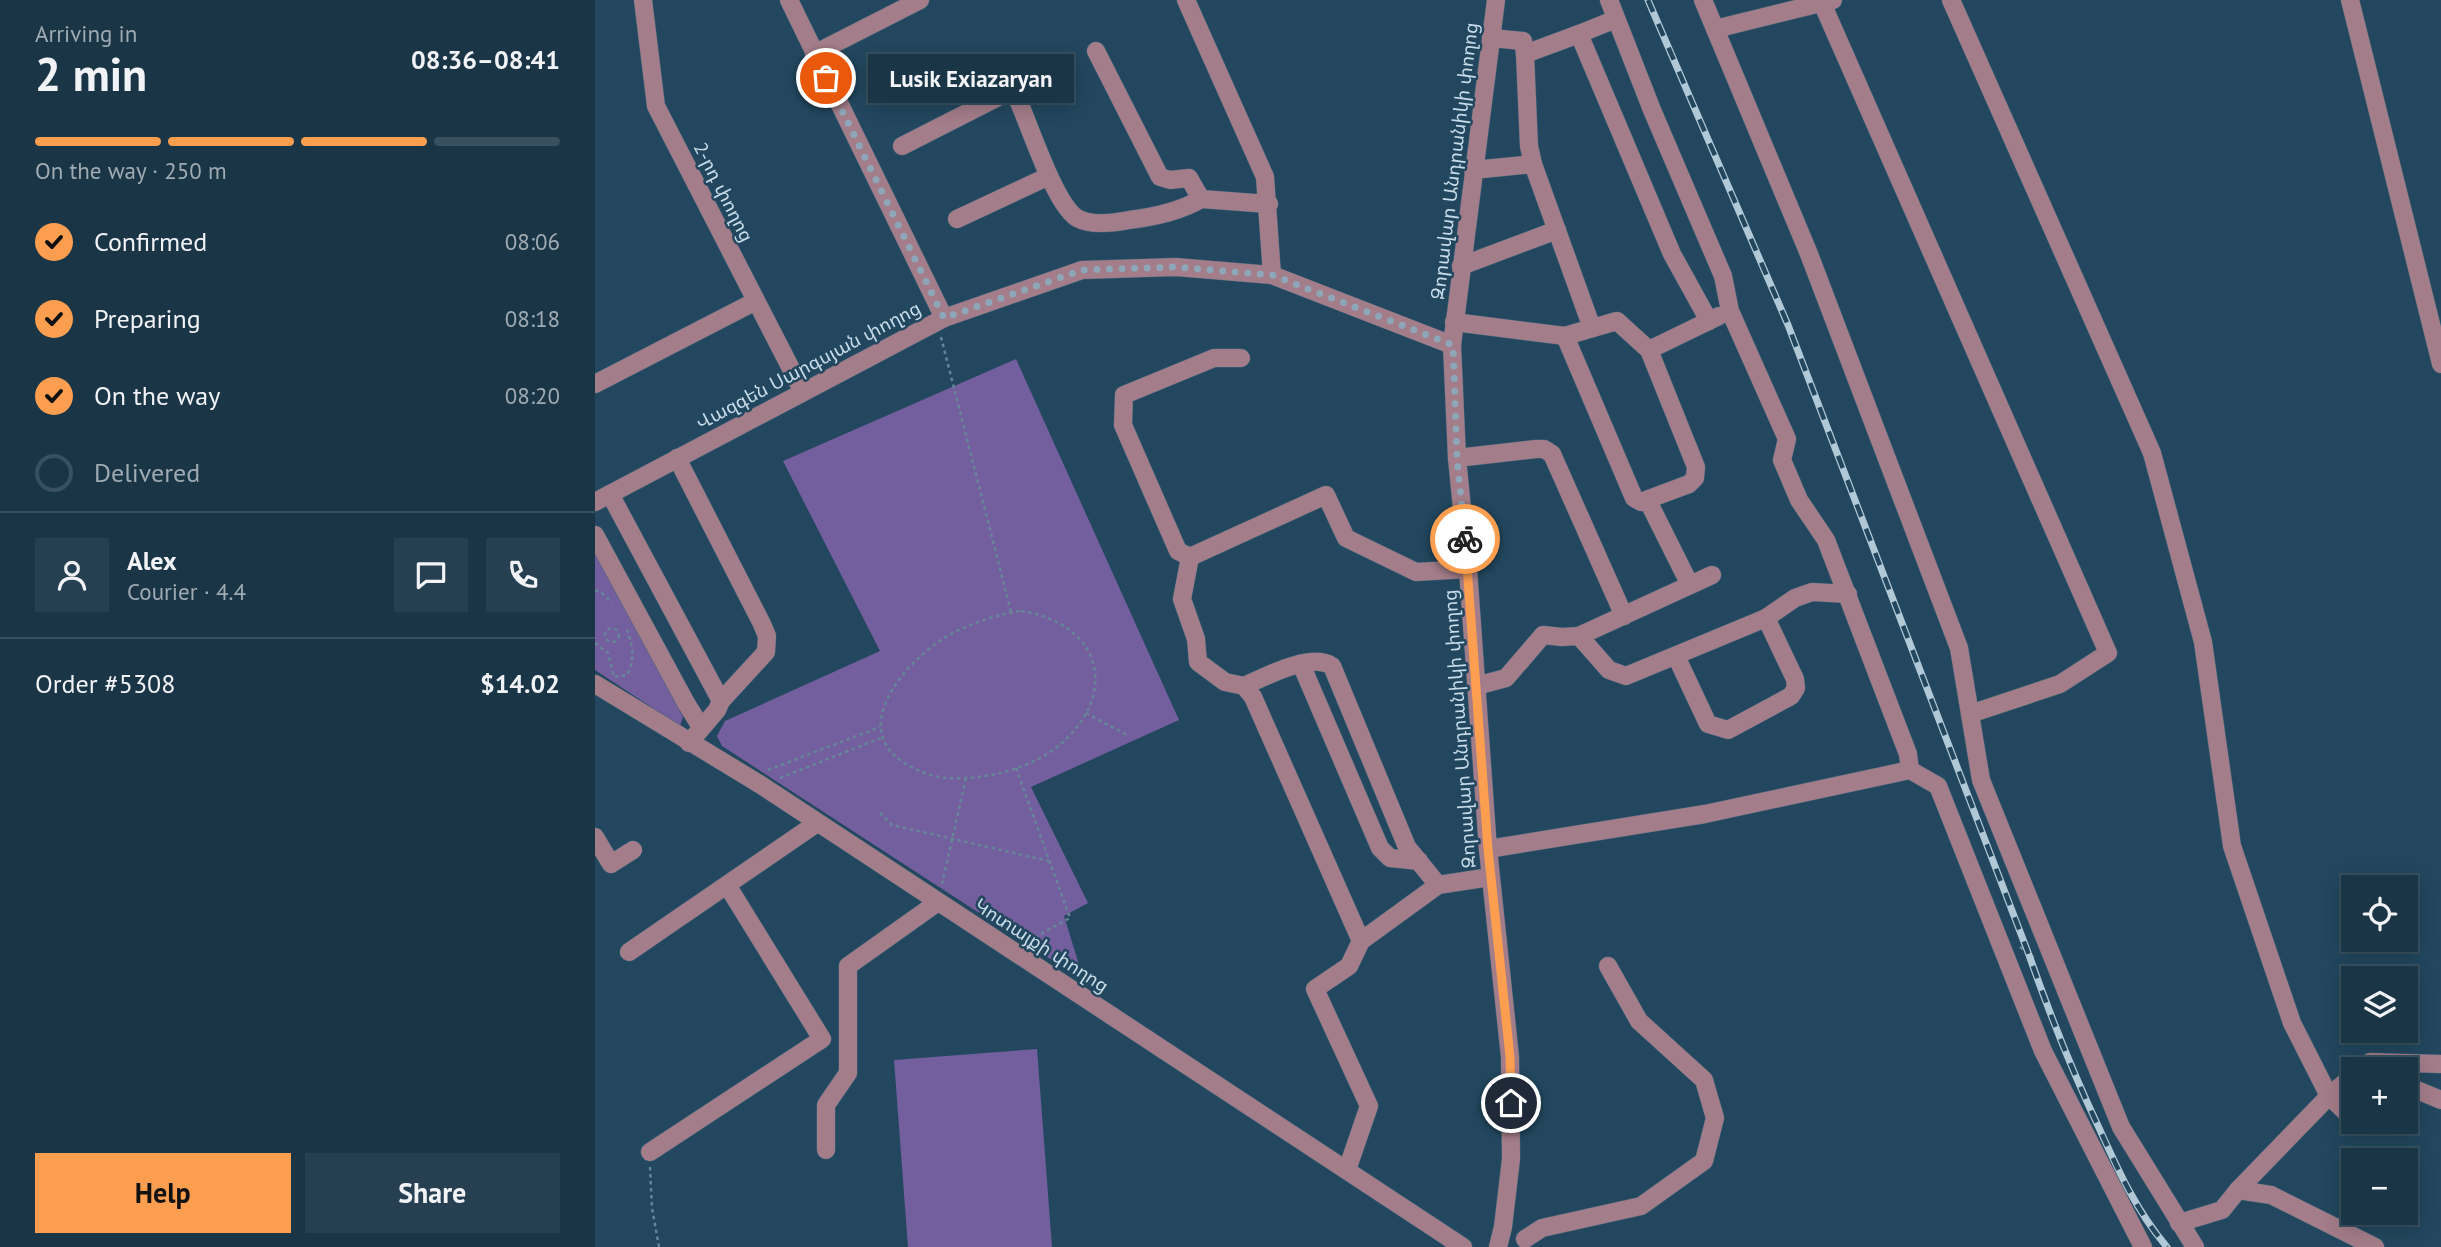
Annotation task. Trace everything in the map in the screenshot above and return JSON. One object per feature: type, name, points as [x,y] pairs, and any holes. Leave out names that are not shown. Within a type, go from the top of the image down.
[{"type":"street","name":"2-րդ փողոց","points":[[643,0],[656,106],[803,392]]},
{"type":"street","points":[[789,0],[940,319]]},
{"type":"street","points":[[814,54],[920,0]]},
{"type":"street","points":[[1186,0],[1265,177],[1272,275]]},
{"type":"street","name":"Զորավար Անդրանիկի փողոց","points":[[1496,0],[1453,345],[1457,458],[1468,569],[1490,877],[1510,1071],[1511,1159],[1498,1247]]},
{"type":"street","points":[[1609,0],[1652,110],[1723,276],[1730,311],[1787,439],[1782,460],[1799,500],[1826,540],[1908,754],[1910,770]]},
{"type":"street","points":[[1703,0],[1809,254],[1959,648],[1981,780],[2121,1127],[2195,1247]]},
{"type":"street","points":[[1951,0],[2152,453],[2203,642],[2232,846],[2292,1023],[2329,1096],[2341,1108]]},
{"type":"street","points":[[2350,0],[2441,364]]},
{"type":"street","points":[[1715,29],[1827,1],[2108,653],[2060,684],[1970,714]]},
{"type":"street","points":[[1525,54],[1616,19]]},
{"type":"street","points":[[1579,34],[1672,254],[1709,321]]},
{"type":"street","points":[[1491,38],[1521,40],[1525,54],[1529,146],[1533,164],[1592,328]]},
{"type":"street","points":[[1095,51],[1160,177],[1171,180],[1189,178],[1201,200]]},
{"type":"street","points":[[902,146],[999,96],[1008,92],[1015,93],[1049,176],[1074,216],[1084,221],[1141,219],[1186,208],[1201,200],[1269,204]]},
{"type":"street","points":[[1473,170],[1533,164]]},
{"type":"street","points":[[957,219],[1049,176]]},
{"type":"street","points":[[1461,266],[1557,230]]},
{"type":"street","name":"Վազգեն Սարգսյան փողոց","points":[[602,498],[940,319],[1082,270],[1176,267],[1272,275],[1453,345]]},
{"type":"street","points":[[595,384],[756,301]]},
{"type":"street","points":[[1649,351],[1730,311]]},
{"type":"street","points":[[1454,322],[1565,336],[1618,321],[1649,351],[1696,467],[1695,478],[1689,484],[1648,501],[1641,502],[1634,498],[1565,336]]},
{"type":"street","points":[[1190,557],[1178,551],[1123,425],[1124,396],[1214,358],[1241,358]]},
{"type":"street","points":[[1457,458],[1536,449],[1544,449],[1552,454],[1624,616]]},
{"type":"street","points":[[677,458],[729,556],[767,636],[766,652],[721,701],[717,710],[689,743]]},
{"type":"street","points":[[1190,557],[1326,495],[1346,538],[1416,572],[1468,569]]},
{"type":"street","points":[[602,498],[721,701]]},
{"type":"street","points":[[1648,501],[1690,585]]},
{"type":"street","points":[[595,535],[685,703],[701,727]]},
{"type":"street","points":[[1190,557],[1182,599],[1196,639],[1198,662],[1225,682],[1244,686],[1301,664],[1325,661],[1332,666],[1407,847],[1438,884]]},
{"type":"street","points":[[1476,686],[1506,678],[1543,635],[1579,636],[1712,575]]},
{"type":"street","points":[[1579,636],[1598,660],[1616,675],[1626,676],[1766,618],[1795,598],[1812,592],[1848,594]]},
{"type":"street","points":[[1676,656],[1708,724],[1728,730],[1791,696],[1796,688],[1795,679],[1766,618]]},
{"type":"street","points":[[1301,664],[1380,848],[1390,858],[1419,861]]},
{"type":"street","name":"Կոտայքի փողոց","points":[[595,684],[755,782],[1463,1247]]},
{"type":"street","points":[[1244,686],[1253,696],[1361,941]]},
{"type":"street","points":[[1488,849],[1705,814],[1910,770],[1938,786],[2043,1051],[2143,1247]]},
{"type":"street","points":[[629,952],[817,823]]},
{"type":"street","points":[[595,837],[611,864],[633,850]]},
{"type":"street","points":[[1347,1170],[1369,1106],[1315,989],[1349,966],[1361,941],[1438,884],[1490,877]]},
{"type":"street","points":[[650,1152],[821,1039],[727,885]]},
{"type":"street","points":[[826,1150],[826,1105],[848,1073],[848,966],[938,902]]},
{"type":"street","points":[[1503,1227],[1525,1243],[1542,1228],[1641,1206],[1704,1161],[1715,1118],[1704,1080],[1639,1021],[1608,966]]},
{"type":"street","points":[[2418,1063],[2441,1064]]},
{"type":"street","points":[[2179,1223],[2222,1210],[2238,1190],[2341,1086]]},
{"type":"street","points":[[2418,1090],[2441,1100]]},
{"type":"street","points":[[2238,1190],[2270,1195],[2375,1247]]},
{"type":"path","points":[[940,319],[1010,612]]},
{"type":"path","points":[[595,590],[614,605]]},
{"type":"path","points":[[1010,612],[1041,614],[1075,632],[1086,644],[1095,671],[1095,687],[1082,722],[1053,749],[1016,768],[966,778],[941,778],[917,770],[899,759],[881,737],[880,727],[883,705],[894,688],[915,663],[948,635],[973,623],[1010,612]]},
{"type":"path","points":[[595,643],[608,653],[613,664],[614,677],[627,675],[632,665],[632,654],[622,624],[616,629],[608,628],[605,631],[605,639],[608,642]]},
{"type":"path","points":[[602,648],[608,642],[618,639],[616,629]]},
{"type":"path","points":[[1086,713],[1129,736]]},
{"type":"path","points":[[755,782],[880,727]]},
{"type":"path","points":[[755,782],[881,737]]},
{"type":"path","points":[[1012,951],[1070,918],[1016,768]]},
{"type":"path","points":[[938,902],[966,778]]},
{"type":"path","points":[[880,813],[892,825],[1049,861]]},
{"type":"path","points":[[2020,947],[2059,971]]},
{"type":"path","points":[[650,1152],[652,1208],[659,1247]]},
{"type":"shaded area","points":[[1016,359],[1179,720],[1031,787],[1088,903],[1064,916],[1084,981],[722,746],[717,736],[725,721],[880,651],[783,461]]},
{"type":"shaded area","points":[[595,546],[683,717],[680,726],[595,670]]},
{"type":"shaded area","points":[[1037,1049],[1052,1247],[908,1247],[894,1060]]},
{"type":"railway","points":[[1648,0],[1788,325],[2071,1065],[2129,1191],[2167,1247]]},
{"type":"way so far","points":[[826,78],[944,318],[1082,270],[1176,267],[1272,275],[1453,345],[1453,394],[1465,539]]},
{"type":"place","name":"Lusik Exiazaryan","points":[[826,78]]},
{"type":"route","points":[[1465,539],[1488,849],[1510,1057],[1511,1103]]}]
